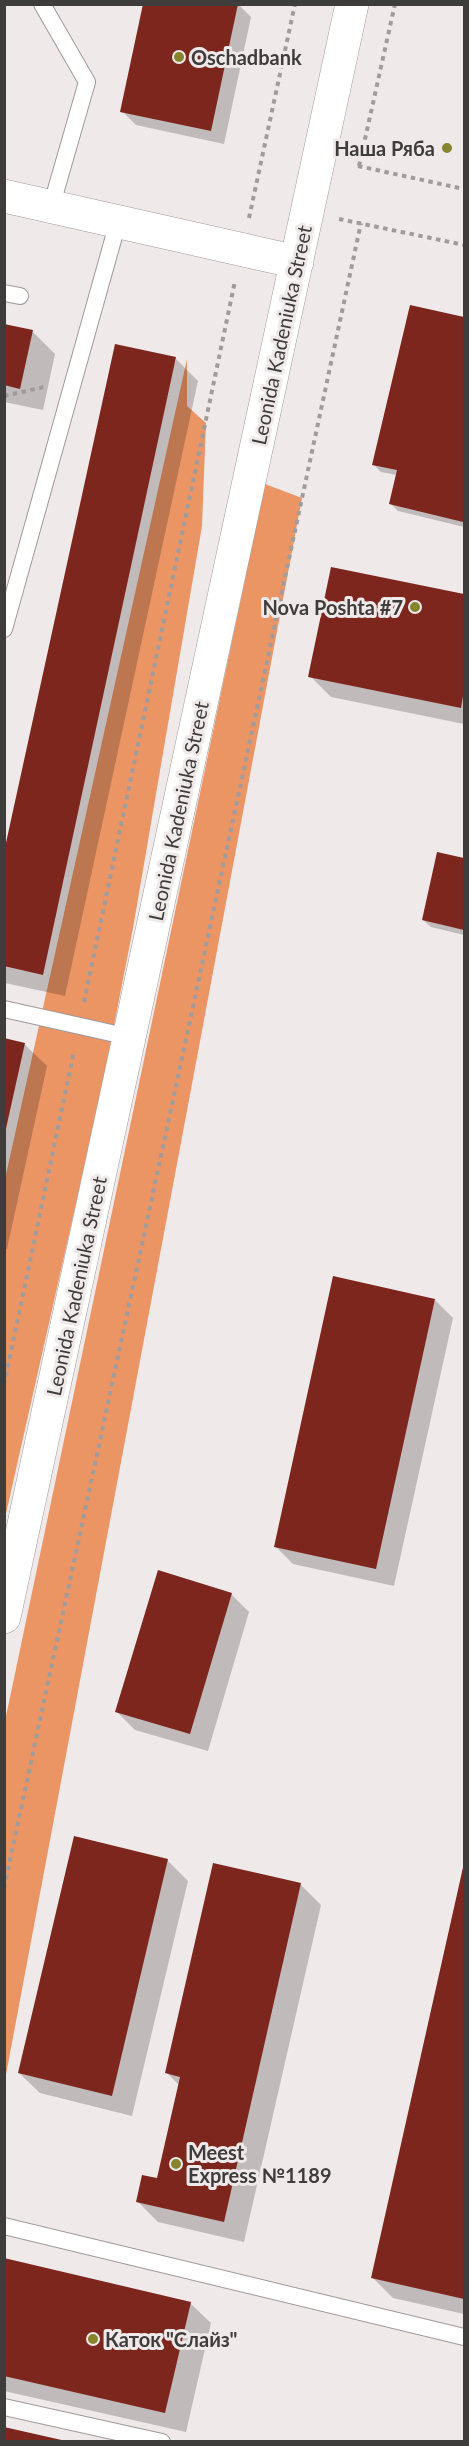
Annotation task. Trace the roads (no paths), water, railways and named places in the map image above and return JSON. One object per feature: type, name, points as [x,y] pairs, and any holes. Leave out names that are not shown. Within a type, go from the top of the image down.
[{"type":"street","name":"Leonida Kadeniuka Street","points":[[4,1617],[352,4]]},
{"type":"street","points":[[4,196],[297,262]]},
{"type":"lane","points":[[42,4],[87,82],[51,207]]},
{"type":"lane","points":[[4,629],[118,222]]},
{"type":"lane","points":[[4,1009],[129,1037]]},
{"type":"lane","points":[[4,2226],[465,2337]]},
{"type":"lane","points":[[4,2407],[162,2442]]},
{"type":"place","name":"Oschadbank","points":[[179,57]]},
{"type":"place","name":"Наша Ряба","points":[[447,148]]},
{"type":"place","name":"Nova Poshta #7","points":[[415,607]]},
{"type":"place","name":"Meest Express №1189","points":[[176,2164]]},
{"type":"place","name":"Каток \"Слайз\"","points":[[93,2339]]}]
